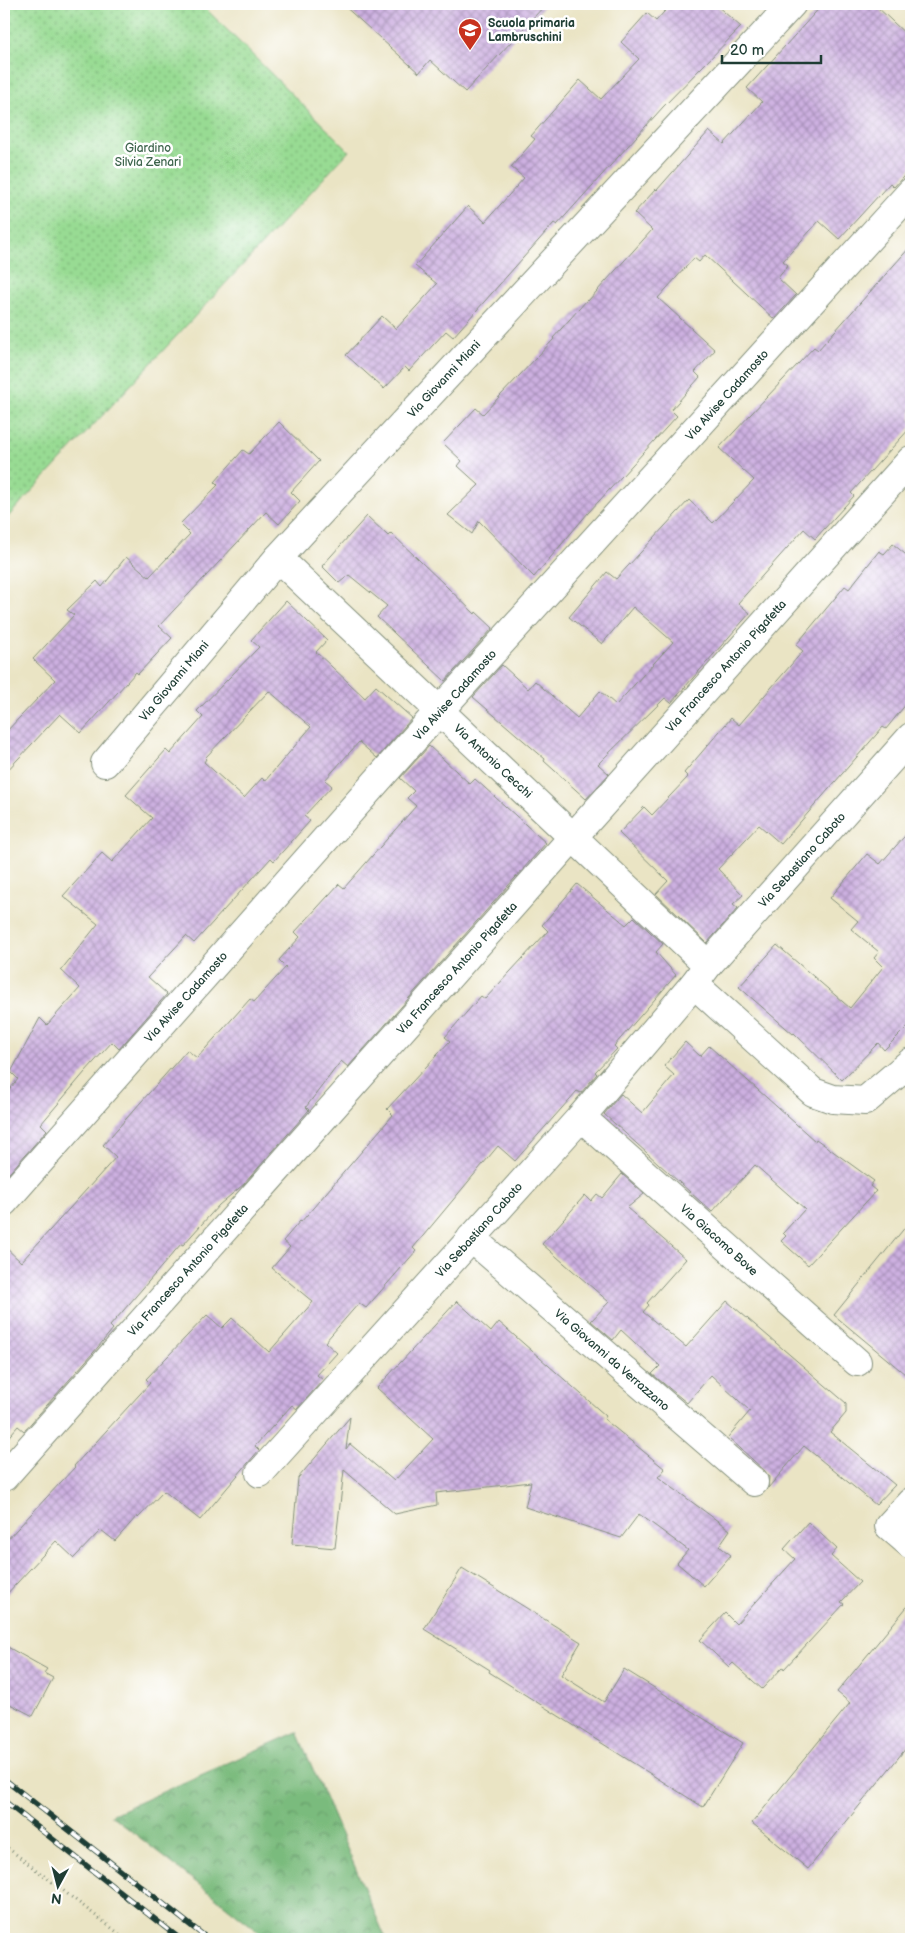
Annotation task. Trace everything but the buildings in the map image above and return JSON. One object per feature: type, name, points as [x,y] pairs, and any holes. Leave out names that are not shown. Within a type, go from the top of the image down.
[{"type":"street","name":"Via Giovanni Miani","points":[[105,763],[278,558],[792,4]]},
{"type":"street","name":"Via Alvise Cadamosto","points":[[4,1202],[440,711],[911,192]]},
{"type":"street","name":"Via Francesco Antonio Pigafetta","points":[[4,1477],[911,460]]},
{"type":"street","name":"Via Antonio Cecchi","points":[[278,558],[573,837],[701,974]]},
{"type":"street","name":"Via Sebastiano Caboto","points":[[260,1473],[581,1117],[701,974],[911,737]]},
{"type":"street","points":[[701,974],[813,1092],[834,1099],[865,1101],[911,1062]]},
{"type":"street","name":"Via Giacomo Bove","points":[[581,1117],[856,1362]]},
{"type":"street","name":"Via Giovanni da Verrazzano","points":[[471,1238],[754,1482]]},
{"type":"street","points":[[911,1502],[889,1526],[911,1545]]},
{"type":"path","points":[[4,1845],[126,1939]]},
{"type":"green space","name":"Giardino Silvia Zenari","points":[[4,4],[201,4],[349,151],[4,521]]},
{"type":"green space","points":[[297,1732],[386,1939],[268,1939],[111,1815]]},
{"type":"railway","points":[[4,1779],[208,1939]]},
{"type":"railway","points":[[4,1801],[180,1939]]},
{"type":"place","name":"Scuola primaria Lambruschini","points":[[470,51]]}]
